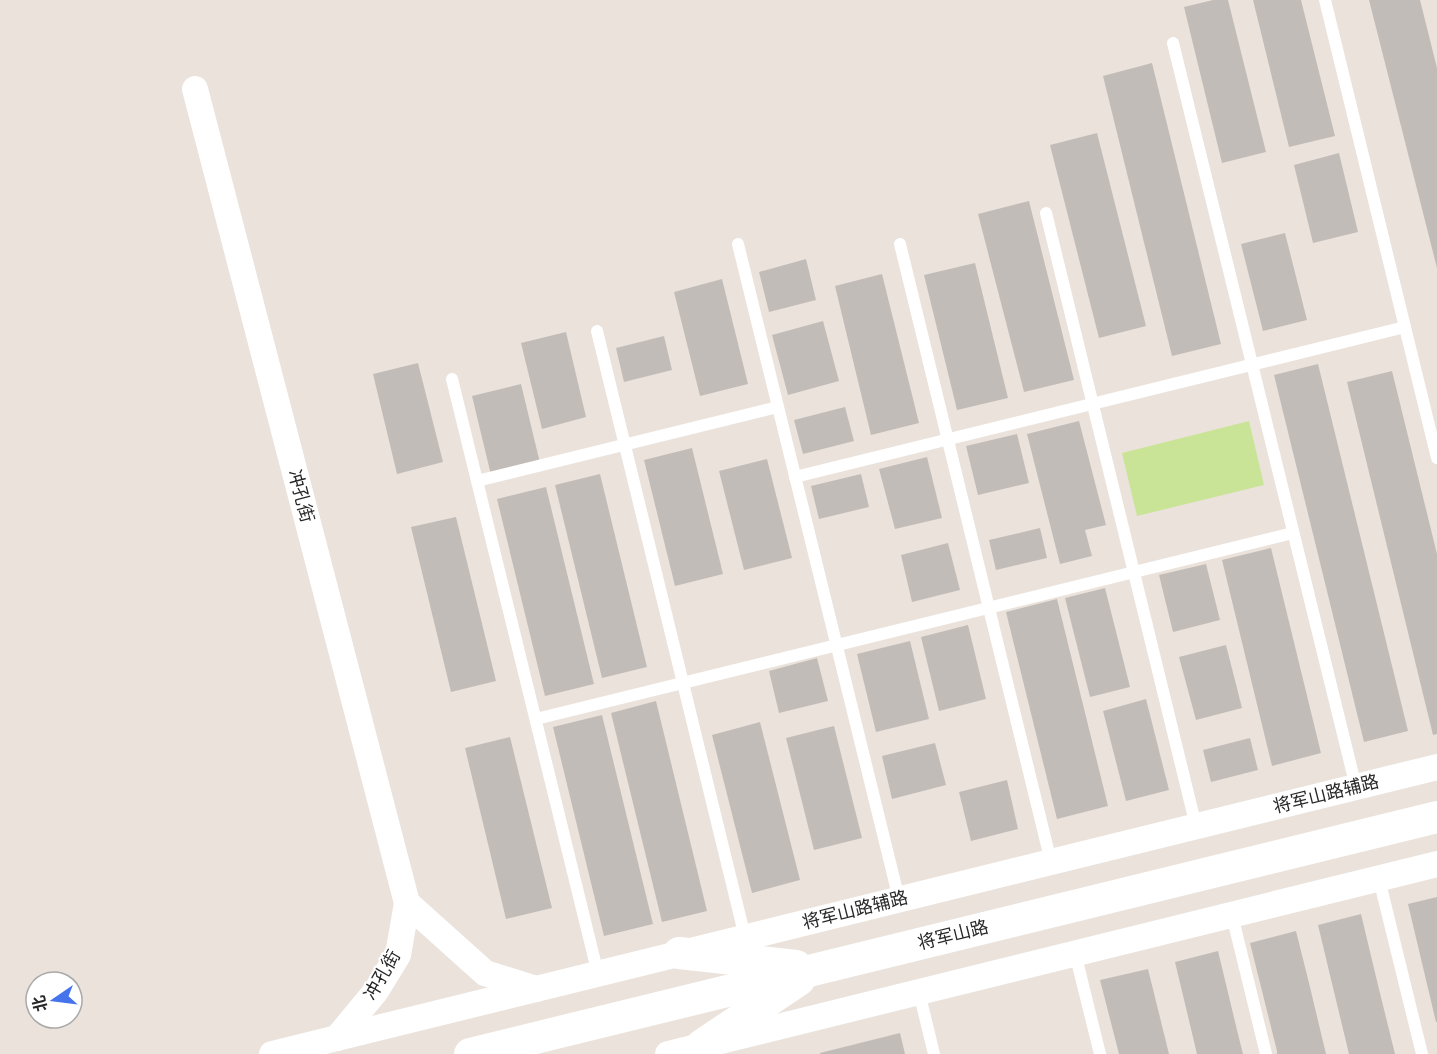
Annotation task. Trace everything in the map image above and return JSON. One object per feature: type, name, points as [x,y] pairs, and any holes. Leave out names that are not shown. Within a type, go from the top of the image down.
[{"type":"street","name":"冲孔街","points":[[195,89],[407,903],[398,955],[376,991],[337,1038]]},
{"type":"street","name":"将军山路辅路","points":[[272,1054],[1437,767]]},
{"type":"street","name":"将军山路","points":[[470,1054],[1437,817]]},
{"type":"street","points":[[668,1054],[1437,864]]},
{"type":"street","points":[[407,903],[485,973],[536,989]]},
{"type":"street","points":[[680,953],[818,968]]},
{"type":"street","points":[[702,1045],[818,968]]},
{"type":"lane","points":[[1325,0],[1437,458]]},
{"type":"lane","points":[[1173,43],[1356,787]]},
{"type":"lane","points":[[1046,213],[1196,826]]},
{"type":"lane","points":[[738,244],[899,899]]},
{"type":"lane","points":[[900,244],[1051,862]]},
{"type":"lane","points":[[795,477],[1405,327]]},
{"type":"lane","points":[[597,331],[745,938]]},
{"type":"lane","points":[[452,379],[598,974]]},
{"type":"lane","points":[[477,481],[778,407]]},
{"type":"lane","points":[[536,719],[1293,533]]},
{"type":"lane","points":[[1379,879],[1422,1054]]},
{"type":"lane","points":[[1232,915],[1266,1054]]},
{"type":"lane","points":[[1075,953],[1100,1054]]},
{"type":"lane","points":[[919,992],[934,1054]]},
{"type":"green space","points":[[1249,421],[1264,485],[1137,516],[1122,453]]},
{"type":"building","points":[[1213,0],[1228,0],[1266,152],[1222,163],[1184,7]]},
{"type":"building","points":[[1253,0],[1301,0],[1335,136],[1289,147]]},
{"type":"building","points":[[1369,0],[1420,0],[1437,68],[1437,268]]},
{"type":"building","points":[[1152,63],[1221,344],[1172,356],[1103,76]]},
{"type":"building","points":[[1097,133],[1146,326],[1099,338],[1050,145]]},
{"type":"building","points":[[1339,153],[1358,232],[1313,243],[1294,165]]},
{"type":"building","points":[[1029,201],[1074,380],[1024,392],[978,214]]},
{"type":"building","points":[[1285,233],[1307,320],[1263,331],[1241,244]]},
{"type":"building","points":[[806,259],[816,300],[769,312],[759,272]]},
{"type":"building","points":[[975,263],[1008,398],[957,410],[924,275]]},
{"type":"building","points":[[882,274],[919,423],[871,435],[835,286]]},
{"type":"building","points":[[722,279],[748,384],[700,396],[674,292]]},
{"type":"building","points":[[823,321],[839,381],[788,395],[772,335]]},
{"type":"building","points":[[566,332],[586,417],[542,429],[521,343]]},
{"type":"building","points":[[664,336],[672,370],[624,382],[616,348]]},
{"type":"building","points":[[418,363],[443,462],[397,474],[373,374]]},
{"type":"building","points":[[1318,364],[1408,731],[1364,742],[1274,375]]},
{"type":"building","points":[[1392,371],[1437,554],[1437,734],[1433,735],[1347,382]]},
{"type":"building","points":[[521,384],[540,463],[491,475],[472,396]]},
{"type":"building","points":[[845,407],[854,441],[803,454],[794,420]]},
{"type":"building","points":[[1079,421],[1106,525],[1085,530],[1092,556],[1060,564],[1027,434]]},
{"type":"building","points":[[1017,434],[1029,483],[978,495],[966,446]]},
{"type":"building","points":[[692,448],[723,574],[675,586],[644,460]]},
{"type":"building","points":[[927,457],[942,518],[895,529],[879,469]]},
{"type":"building","points":[[767,459],[792,558],[744,570],[719,471]]},
{"type":"building","points":[[600,474],[647,667],[602,678],[555,485]]},
{"type":"building","points":[[861,474],[869,507],[819,519],[811,486]]},
{"type":"building","points":[[546,487],[594,684],[545,696],[497,499]]},
{"type":"building","points":[[456,517],[496,681],[451,692],[411,527]]},
{"type":"building","points":[[1040,528],[1047,558],[996,570],[989,540]]},
{"type":"building","points":[[948,543],[960,590],[912,602],[901,555]]},
{"type":"building","points":[[1271,548],[1321,753],[1272,766],[1222,560]]},
{"type":"building","points":[[1206,564],[1220,620],[1173,632],[1159,575]]},
{"type":"building","points":[[1105,588],[1130,687],[1090,697],[1065,598]]},
{"type":"building","points":[[1057,599],[1108,806],[1057,819],[1006,612]]},
{"type":"building","points":[[968,625],[986,699],[939,711],[921,637]]},
{"type":"building","points":[[910,641],[929,719],[876,732],[857,654]]},
{"type":"building","points":[[1226,645],[1242,708],[1196,720],[1179,657]]},
{"type":"building","points":[[817,658],[828,701],[779,713],[769,671]]},
{"type":"building","points":[[1146,699],[1169,790],[1126,801],[1103,711]]},
{"type":"building","points":[[656,701],[707,911],[662,922],[611,713]]},
{"type":"building","points":[[602,715],[653,924],[604,936],[553,727]]},
{"type":"building","points":[[760,722],[800,880],[752,893],[712,735]]},
{"type":"building","points":[[834,726],[862,838],[814,850],[786,738]]},
{"type":"building","points":[[510,737],[552,908],[506,919],[465,748]]},
{"type":"building","points":[[1250,738],[1258,770],[1211,782],[1203,750]]},
{"type":"building","points":[[935,743],[946,785],[892,799],[882,756]]},
{"type":"building","points":[[1007,780],[1018,829],[971,841],[959,792]]},
{"type":"building","points":[[1437,897],[1437,1022],[1436,1022],[1408,904]]},
{"type":"building","points":[[1361,914],[1395,1054],[1349,1054],[1318,925]]},
{"type":"building","points":[[1296,931],[1326,1054],[1277,1054],[1250,943]]},
{"type":"building","points":[[1218,951],[1243,1054],[1197,1054],[1175,962]]},
{"type":"building","points":[[1148,969],[1169,1054],[1119,1054],[1100,980]]},
{"type":"building","points":[[900,1033],[905,1054],[820,1054],[820,1053]]}]
